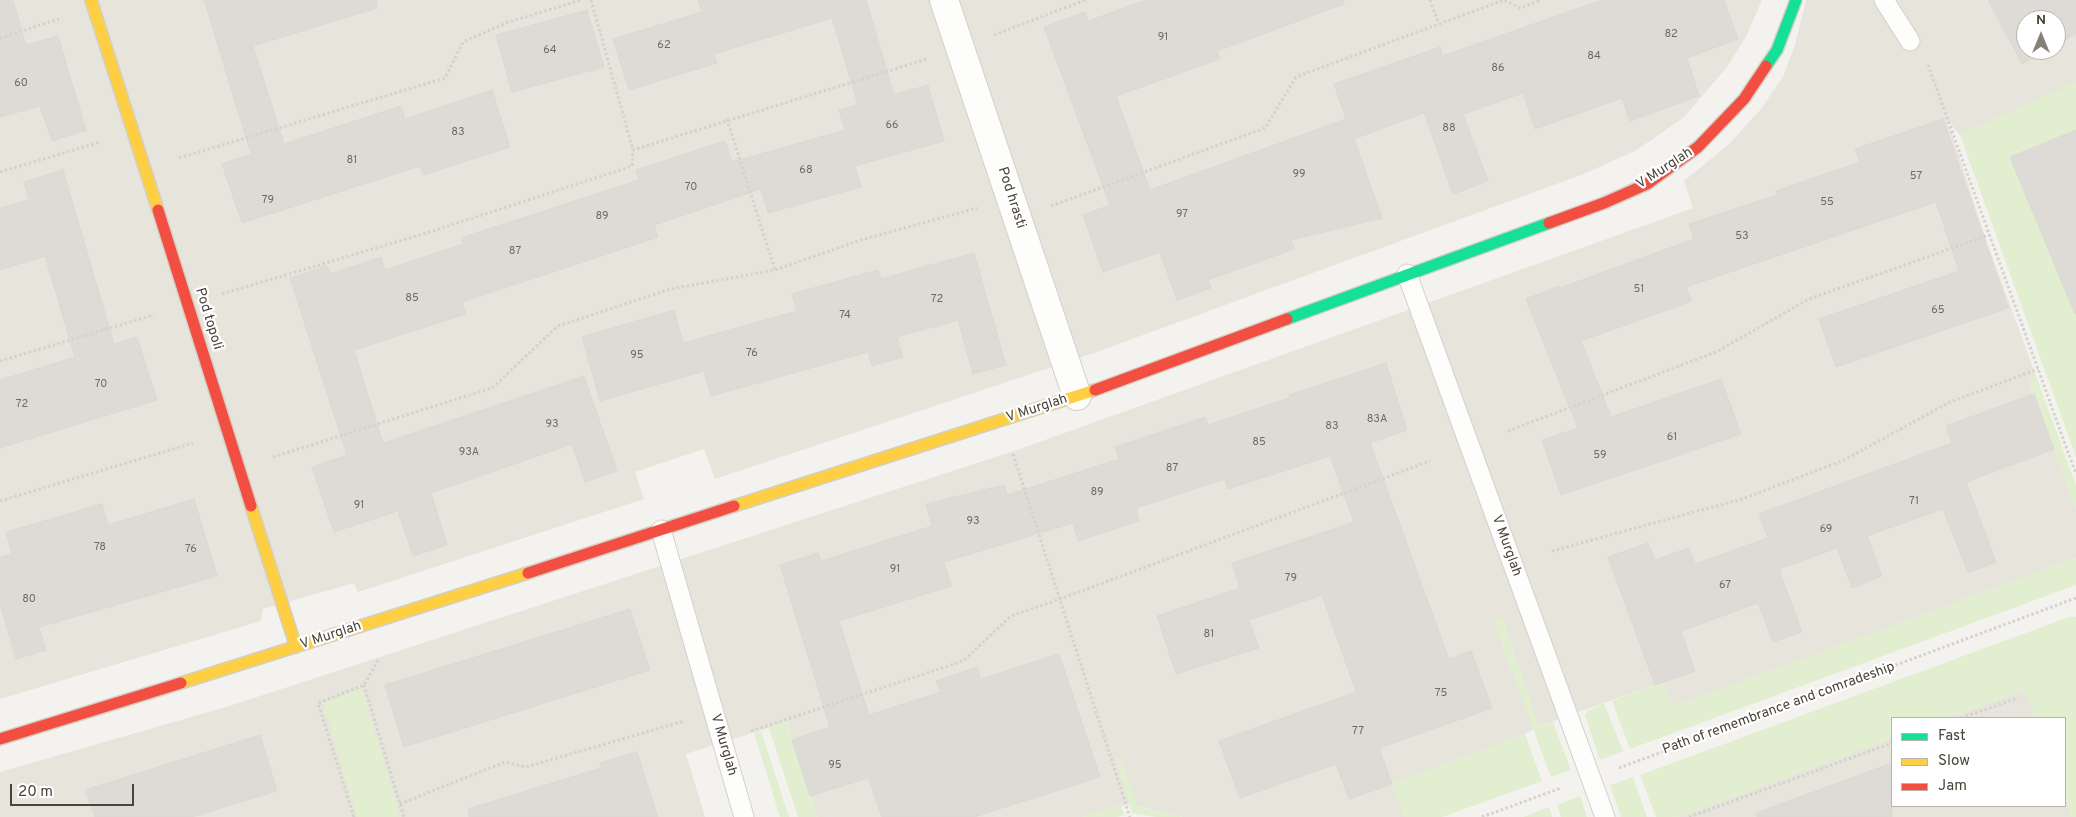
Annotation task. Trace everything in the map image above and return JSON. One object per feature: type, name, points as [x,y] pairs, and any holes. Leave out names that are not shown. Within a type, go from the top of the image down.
[{"type":"street","name":"Pod hrasti","points":[[944,0],[1077,396]]},
{"type":"street","name":"V Murglah","points":[[0,739],[296,648],[1077,396],[1407,274],[1604,204],[1646,184],[1698,147],[1744,99],[1777,50],[1796,0]]},
{"type":"street","name":"Pod topoli","points":[[92,4],[296,648]]},
{"type":"lane","points":[[1884,0],[1910,41]]},
{"type":"lane","name":"V Murglah","points":[[1407,274],[1605,817]]},
{"type":"lane","name":"V Murglah","points":[[661,530],[744,817]]},
{"type":"path","points":[[144,168],[445,78],[463,42],[506,23],[581,0]]},
{"type":"path","points":[[0,361],[433,231],[632,166],[633,150],[591,0]]},
{"type":"path","points":[[633,150],[961,48],[1085,0]]},
{"type":"path","points":[[1430,0],[1439,24]]},
{"type":"path","points":[[239,468],[492,388],[558,326],[671,289],[776,270],[864,239],[1015,208],[1265,128],[1296,77],[1504,0],[1520,8],[1541,0]]},
{"type":"path","points":[[0,38],[92,4]]},
{"type":"path","points":[[1910,41],[1927,63],[2076,474]]},
{"type":"path","points":[[728,119],[776,270]]},
{"type":"path","points":[[0,172],[133,132]]},
{"type":"path","points":[[1508,431],[1716,352],[1809,299],[1989,234]]},
{"type":"path","points":[[1552,551],[1742,499],[1844,460],[1950,402],[2038,369]]},
{"type":"path","points":[[0,501],[228,433]]},
{"type":"path","points":[[1010,446],[1130,817]]},
{"type":"path","points":[[722,740],[963,661],[1011,616],[1430,461]]},
{"type":"path","name":"Path of remembrance and comradeship","points":[[1482,817],[2076,598]]},
{"type":"path","points":[[354,817],[318,703],[364,685],[383,652]]},
{"type":"path","points":[[364,685],[404,817]]},
{"type":"path","points":[[1964,717],[2018,698]]},
{"type":"path","points":[[400,804],[505,762],[526,767],[714,712]]},
{"type":"path","points":[[1689,817],[1891,743]]},
{"type":"shaded area","points":[[0,0],[1762,0],[1746,37],[1727,67],[1684,117],[1637,150],[1584,174],[1091,354],[715,479],[704,449],[635,472],[644,499],[358,592],[354,583],[263,609],[261,621],[0,699]]},
{"type":"shaded area","points":[[1806,0],[2076,0],[2076,84],[1960,135],[1947,120],[1987,242],[2036,376],[2028,379],[2076,509],[2076,558],[1673,707],[1663,682],[1539,726],[1525,734],[1392,784],[1405,817],[1183,817],[1129,804],[1083,817],[817,817],[787,722],[686,754],[705,817],[0,817],[0,772],[226,707],[1017,450],[1693,208],[1684,181],[1728,145],[1760,110],[1783,77],[1795,45]]},
{"type":"shaded area","points":[[2025,690],[2036,717],[1950,717]]},
{"type":"shaded area","points":[[1891,738],[1891,807],[2066,807],[2066,799],[2072,817],[1678,817]]},
{"type":"green space","points":[[2076,82],[2076,457],[1960,135]]},
{"type":"green space","points":[[2036,376],[2076,485],[2076,509],[2028,379]]},
{"type":"green space","points":[[2076,558],[2076,585],[1630,749],[1612,701],[1663,682],[1673,707]]},
{"type":"green space","points":[[2072,616],[2076,617],[2076,817],[2072,817],[2066,799],[2066,717],[2036,717],[2025,690],[1950,717],[1891,717],[1891,738],[1678,817],[1656,817],[1640,775]]},
{"type":"green space","points":[[1502,617],[1539,726],[1553,722],[1571,770],[1551,777],[1493,621]]},
{"type":"green space","points":[[362,688],[400,817],[357,817],[323,703]]},
{"type":"green space","points":[[1604,703],[1623,751],[1600,760],[1585,716],[1589,710]]},
{"type":"green space","points":[[787,722],[817,817],[798,817],[769,728]]},
{"type":"green space","points":[[761,731],[789,817],[780,817],[754,733]]},
{"type":"green space","points":[[1525,734],[1542,781],[1442,817],[1405,817],[1392,784]]},
{"type":"green space","points":[[1121,759],[1139,807],[1183,817],[1156,817],[1132,813],[1116,761]]},
{"type":"green space","points":[[1633,777],[1647,817],[1621,817],[1610,785]]},
{"type":"green space","points":[[1580,796],[1587,817],[1561,817],[1557,805]]},
{"type":"green space","points":[[1121,805],[1124,815],[1117,817],[1083,817]]},
{"type":"green space","points":[[1549,807],[1552,817],[1523,817]]},
{"type":"building","points":[[0,0],[13,0],[26,45],[58,36],[86,130],[52,141],[40,106],[0,117]]},
{"type":"building","points":[[204,0],[376,0],[377,8],[253,46],[284,144],[401,106],[405,119],[492,90],[510,147],[423,175],[420,166],[242,223],[222,164],[251,154]]},
{"type":"building","points":[[698,0],[866,0],[894,95],[928,85],[944,141],[855,166],[861,187],[768,213],[761,189],[654,225],[658,237],[462,302],[466,314],[354,350],[383,443],[584,376],[617,471],[585,482],[572,444],[431,493],[447,545],[413,556],[398,511],[334,532],[312,467],[347,455],[290,278],[327,266],[330,274],[381,257],[385,270],[463,244],[461,238],[639,180],[636,170],[725,141],[732,162],[845,130],[839,110],[858,105],[832,18],[714,54],[717,63],[629,90],[613,39],[702,12]]},
{"type":"building","points":[[1146,0],[1344,0],[1344,4],[1217,51],[1220,59],[1116,96],[1150,190],[1346,119],[1334,84],[1440,47],[1442,56],[1602,0],[1724,0],[1738,39],[1687,58],[1699,96],[1630,121],[1622,98],[1535,129],[1523,93],[1463,114],[1488,181],[1453,194],[1424,113],[1354,139],[1382,218],[1291,240],[1294,249],[1208,280],[1211,288],[1177,300],[1160,252],[1103,272],[1083,215],[1110,205],[1044,27],[1085,12],[1088,21]]},
{"type":"building","points":[[1988,0],[2076,0],[2076,34],[2066,40],[2066,10],[2016,10],[2016,53]]},
{"type":"building","points":[[587,10],[604,67],[512,92],[496,35]]},
{"type":"building","points":[[2020,60],[2029,60],[2022,64]]},
{"type":"building","points":[[1943,119],[2008,308],[1836,367],[1819,319],[1959,271],[1936,202],[1686,287],[1692,301],[1581,341],[1611,417],[1721,379],[1741,434],[1561,495],[1542,440],[1578,428],[1526,299],[1694,239],[1689,224],[1777,195],[1776,191],[1860,162],[1855,149]]},
{"type":"building","points":[[2076,130],[2076,313],[2075,314],[2010,157]]},
{"type":"building","points":[[63,170],[114,344],[137,337],[157,400],[0,448],[0,380],[75,357],[45,256],[0,270],[0,208],[29,200],[24,182]]},
{"type":"building","points":[[974,253],[1006,365],[973,374],[958,320],[897,337],[903,357],[872,366],[868,352],[711,396],[704,371],[600,401],[582,337],[674,310],[683,343],[797,311],[792,294],[878,270],[881,279]]},
{"type":"building","points":[[1386,363],[1407,430],[1370,443],[1449,659],[1471,651],[1492,708],[1379,748],[1392,784],[1349,799],[1336,764],[1240,798],[1219,741],[1356,692],[1322,595],[1249,620],[1259,648],[1176,674],[1157,616],[1240,588],[1232,563],[1354,522],[1330,456],[1228,489],[1225,479],[1136,508],[1139,521],[1078,541],[1073,523],[944,562],[951,586],[839,621],[869,715],[941,692],[936,681],[977,667],[981,679],[1059,654],[1100,777],[974,817],[882,817],[868,778],[810,796],[792,740],[830,727],[780,565],[818,553],[821,561],[932,526],[926,504],[1004,485],[1007,495],[1119,459],[1115,447],[1205,417],[1208,425],[1290,398],[1289,395]]},
{"type":"building","points":[[2034,394],[2054,449],[1966,482],[1996,562],[1968,573],[1943,509],[1867,536],[1882,576],[1852,588],[1837,548],[1779,569],[1802,632],[1773,642],[1758,603],[1681,631],[1695,671],[1655,685],[1608,557],[1648,543],[1655,560],[1689,548],[1695,564],[1768,538],[1759,514],[1952,443],[1946,426]]},
{"type":"building","points":[[194,499],[217,576],[39,627],[46,650],[16,659],[0,605],[0,557],[12,554],[6,532],[102,504],[108,525]]},
{"type":"building","points":[[630,609],[650,670],[404,747],[385,685]]},
{"type":"building","points":[[260,735],[277,791],[192,817],[95,817],[85,790]]},
{"type":"building","points":[[637,752],[658,817],[469,817],[468,809],[601,768],[600,763]]},
{"type":"building","points":[[1891,763],[1892,817],[1757,817],[1756,813]]},
{"type":"traffic: fast","points":[[1766,66],[1777,50],[1796,0]]},
{"type":"traffic: fast","points":[[1287,319],[1549,223]]},
{"type":"traffic: slow","points":[[91,0],[158,210]]},
{"type":"traffic: slow","points":[[734,506],[1095,390]]},
{"type":"traffic: slow","points":[[251,506],[296,647]]},
{"type":"traffic: slow","points":[[181,683],[528,573]]},
{"type":"traffic: jam","points":[[1549,223],[1604,203],[1647,184],[1698,147],[1744,99],[1766,66]]},
{"type":"traffic: jam","points":[[158,210],[251,506]]},
{"type":"traffic: jam","points":[[1095,390],[1287,319]]},
{"type":"traffic: jam","points":[[528,573],[734,506]]},
{"type":"traffic: jam","points":[[0,739],[181,683]]}]
